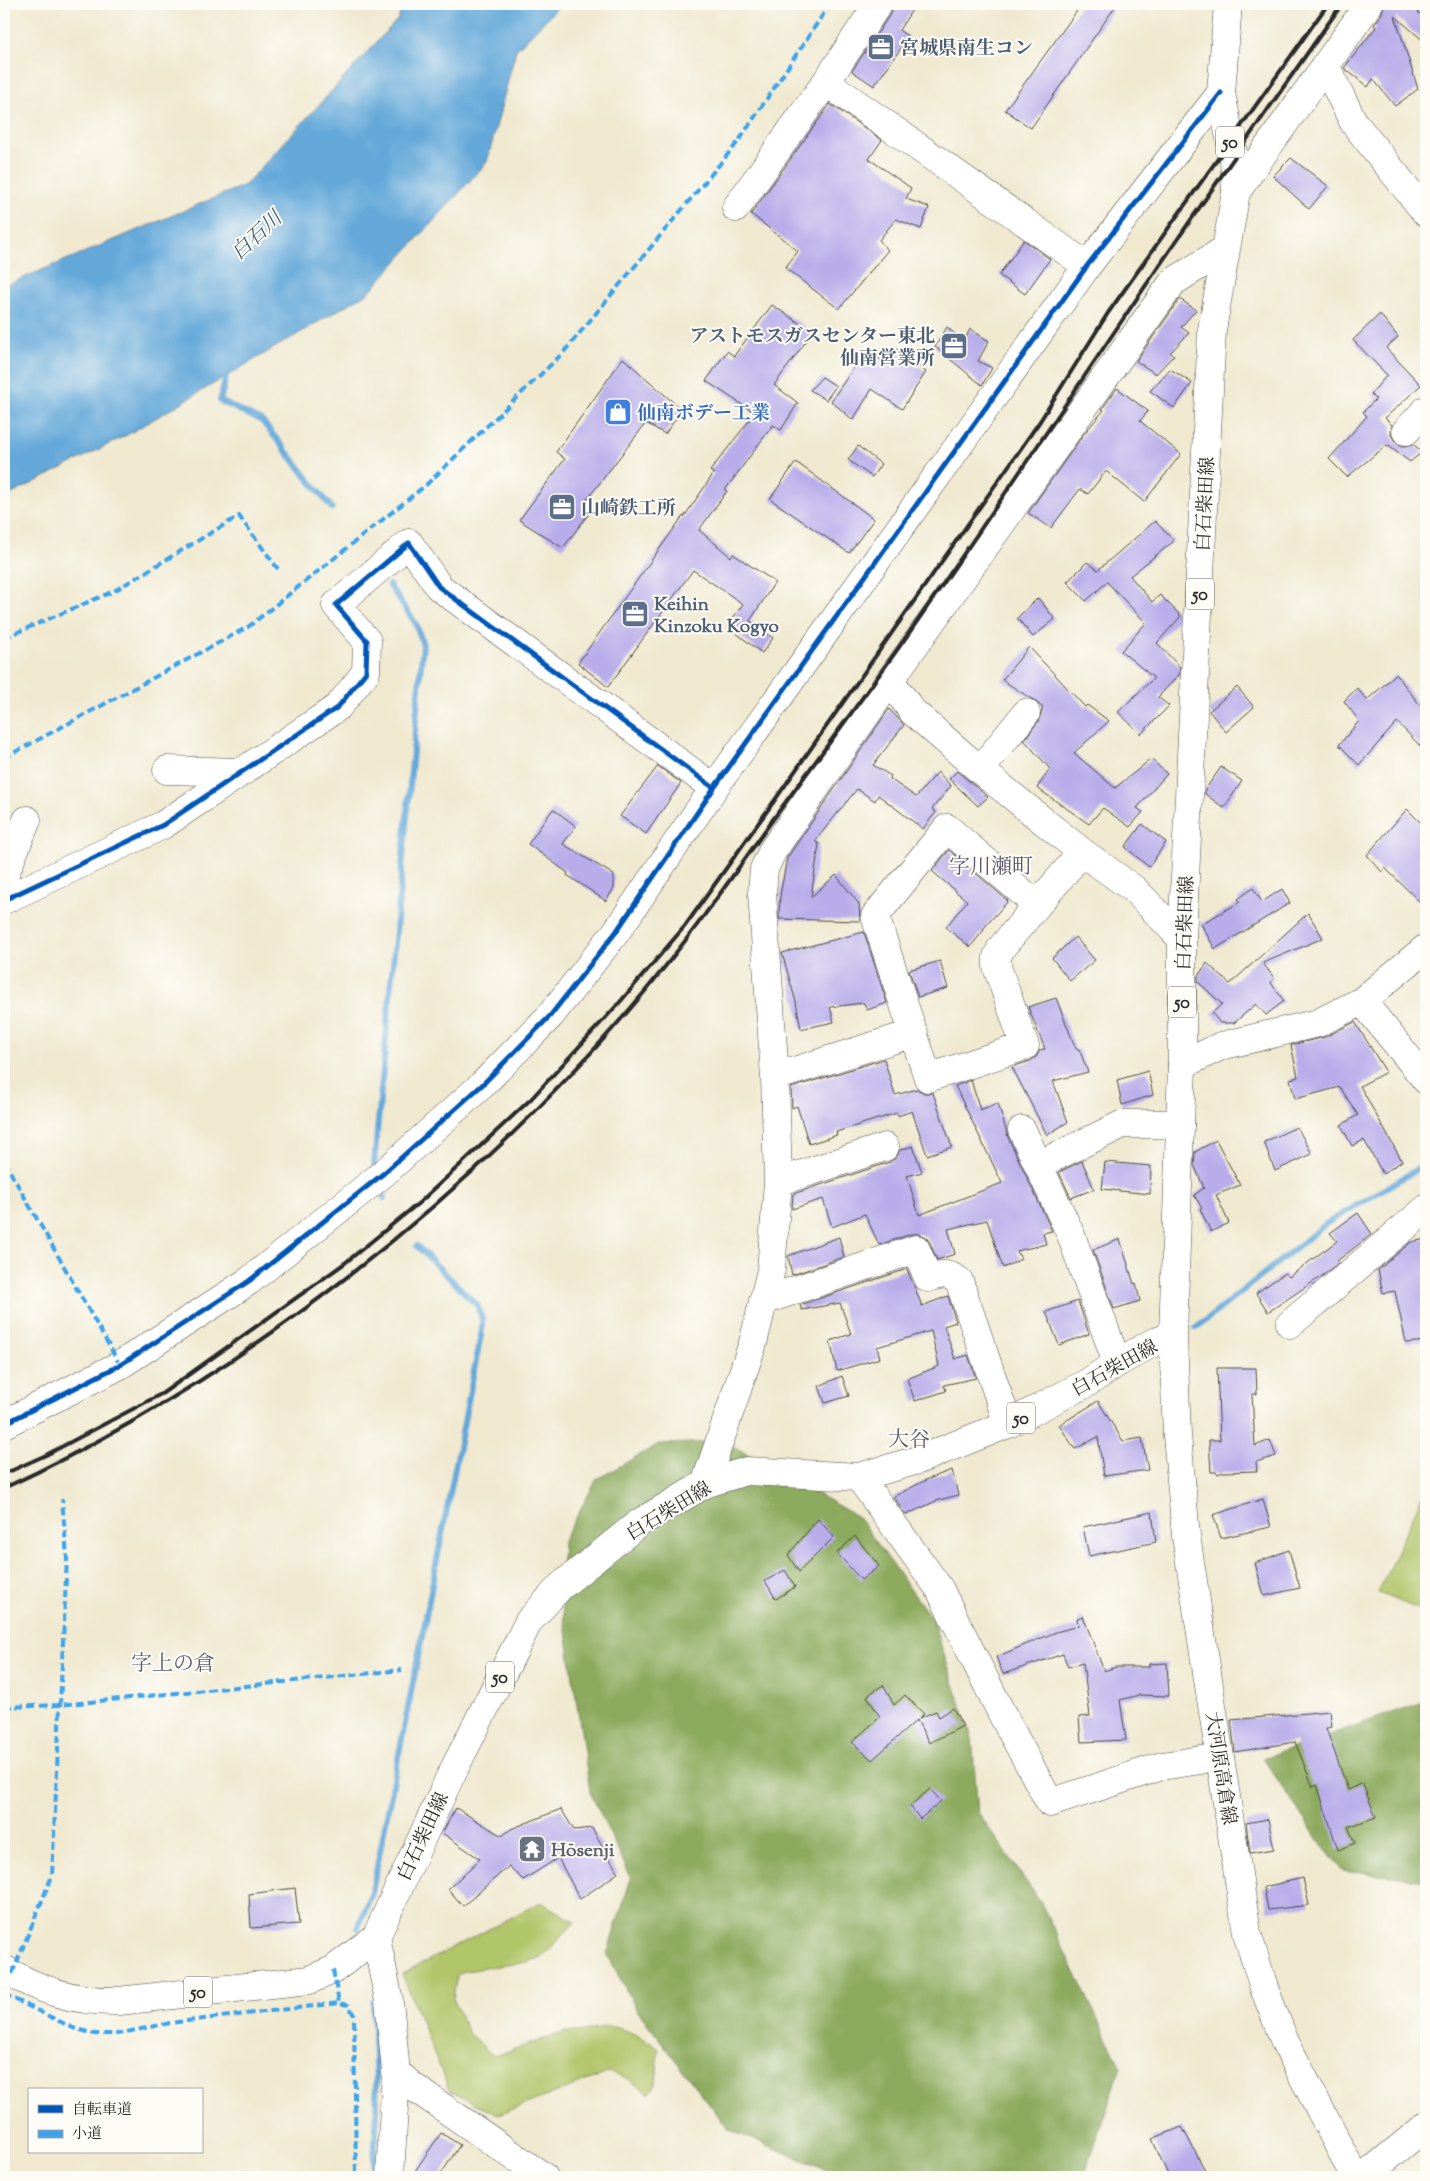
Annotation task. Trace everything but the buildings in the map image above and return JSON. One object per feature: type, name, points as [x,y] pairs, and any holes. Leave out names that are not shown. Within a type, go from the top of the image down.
[{"type":"street","points":[[736,208],[826,82],[878,4]]},
{"type":"street","name":"白石柴田線","points":[[6,1975],[65,1997],[96,2002],[309,1980],[333,1970],[376,1937],[450,1777],[529,1621],[562,1586],[639,1523],[705,1484],[746,1471],[859,1477],[918,1460],[1008,1424],[1087,1384],[1154,1342],[1173,1336],[1182,1064],[1182,939],[1212,330],[1224,250],[1236,192],[1234,158],[1221,93],[1228,4]]},
{"type":"street","points":[[1236,192],[1369,4]]},
{"type":"street","points":[[1325,65],[1354,123],[1426,213]]},
{"type":"street","points":[[826,82],[1087,266]]},
{"type":"street","points":[[4,1424],[120,1365],[249,1280],[376,1180],[482,1085],[550,1016],[616,932],[714,788],[1087,266],[1221,93]]},
{"type":"street","points":[[705,1484],[753,1343],[771,1270],[778,1182],[775,1077],[762,893],[764,869],[773,850],[890,680],[1173,282],[1224,250]]},
{"type":"street","points":[[1406,431],[1426,410]]},
{"type":"street","points":[[4,900],[163,825],[338,707],[366,672],[367,641],[336,605],[409,543],[439,587],[714,788]]},
{"type":"street","points":[[890,680],[912,711],[980,770],[1082,852],[1135,890],[1182,939]]},
{"type":"street","points":[[980,770],[1026,713]]},
{"type":"street","points":[[167,770],[242,772]]},
{"type":"street","points":[[4,876],[28,820]]},
{"type":"street","points":[[1037,905],[947,828],[876,916],[928,1078],[1025,1046],[997,967],[997,957],[1001,948],[1082,852]]},
{"type":"street","points":[[1182,1064],[1221,1046],[1318,1024],[1362,1001],[1426,948]]},
{"type":"street","points":[[1362,1001],[1426,1080]]},
{"type":"street","points":[[775,1077],[914,1033]]},
{"type":"street","points":[[1038,1165],[1123,1124],[1180,1124]]},
{"type":"street","points":[[1022,1130],[1071,1235],[1118,1363]]},
{"type":"street","points":[[778,1182],[885,1147]]},
{"type":"street","points":[[1290,1324],[1426,1209]]},
{"type":"street","points":[[763,1301],[916,1249],[928,1278],[942,1273],[950,1275],[959,1281],[1008,1424]]},
{"type":"street","name":"大河原高倉線","points":[[1173,1336],[1177,1435],[1186,1536],[1248,1933],[1264,1988],[1285,2042],[1355,2177]]},
{"type":"street","points":[[859,1477],[939,1588],[1002,1714],[1050,1803],[1162,1766],[1220,1757]]},
{"type":"street","points":[[376,1937],[389,2001],[396,2072],[390,2177]]},
{"type":"street","points":[[396,2072],[412,2086],[544,2177]]},
{"type":"street","points":[[1364,2177],[1426,2126]]},
{"type":"green space","points":[[726,1442],[858,1517],[932,1619],[972,1738],[978,1812],[1041,1903],[1121,2067],[1084,2177],[845,2177],[729,2130],[637,2010],[607,1954],[631,1878],[590,1792],[560,1591],[563,1541],[597,1479],[659,1444]]},
{"type":"green space","points":[[1426,1487],[1426,1612],[1378,1593]]},
{"type":"green space","points":[[1426,1701],[1426,1880],[1343,1871],[1320,1843],[1263,1758]]},
{"type":"green space","points":[[541,1902],[575,1922],[543,1956],[528,1962],[465,1971],[457,1975],[453,1998],[468,2033],[494,2056],[565,2032],[603,2027],[614,2027],[628,2031],[659,2048],[656,2084],[649,2094],[627,2078],[610,2072],[497,2115],[449,2090],[402,1974]]},
{"type":"water","name":"白石川","points":[[404,4],[561,4],[516,50],[487,162],[369,292],[127,435],[4,498],[4,286],[245,185],[398,19]]},
{"type":"waterway","points":[[228,368],[220,401],[262,421],[332,508]]},
{"type":"waterway","points":[[376,1171],[374,1164],[423,645],[416,624],[389,585]]},
{"type":"waterway","points":[[1196,1328],[1327,1223],[1426,1164]]},
{"type":"waterway","points":[[380,1185],[384,1198]]},
{"type":"waterway","points":[[358,1928],[372,1892],[482,1330],[482,1319],[477,1305],[417,1246]]},
{"type":"waterway","points":[[373,2001],[377,2115],[373,2177]]},
{"type":"railway","points":[[4,1474],[46,1455],[163,1393],[345,1263],[420,1202],[531,1099],[620,1002],[685,926],[777,797],[1040,421],[1108,313],[1328,4]]},
{"type":"railway","points":[[4,1488],[91,1444],[177,1395],[261,1340],[342,1281],[420,1218],[494,1151],[564,1081],[630,1009],[703,917],[909,633],[1175,242],[1342,4]]},
{"type":"marked path","points":[[4,758],[248,627],[426,485],[563,353],[738,142],[830,4]]},
{"type":"marked path","points":[[4,638],[114,591],[239,516],[278,569]]},
{"type":"marked path","points":[[4,1161],[120,1365]]},
{"type":"marked path","points":[[12,1974],[52,1876],[67,1557],[62,1499]]},
{"type":"marked path","points":[[4,1707],[60,1705],[402,1670]]},
{"type":"marked path","points":[[333,1970],[339,2003]]},
{"type":"marked path","points":[[4,1994],[73,2028],[95,2034],[117,2034],[170,2023],[339,2003],[348,2005],[354,2015],[356,2177]]},
{"type":"cycle path","points":[[4,1424],[120,1365],[249,1281],[384,1173],[482,1085],[550,1016],[616,932],[714,788],[1087,266],[1221,93]]},
{"type":"cycle path","points":[[4,900],[163,825],[338,707],[366,672],[367,641],[336,605],[409,543],[439,587],[714,788]]},
{"type":"place","name":"宮城県南生コン","points":[[881,47]]},
{"type":"place","name":"アストモスガスセンター東北 仙南営業所","points":[[954,346]]},
{"type":"place","name":"仙南ボデー工業","points":[[618,412]]},
{"type":"place","name":"山崎鉄工所","points":[[562,507]]},
{"type":"place","name":"Keihin Kinzoku Kogyo","points":[[635,614]]},
{"type":"place","name":"Hōsenji","points":[[532,1849]]},
{"type":"district","name":"字川瀬町","points":[[991,866]]},
{"type":"district","name":"大谷","points":[[909,1439]]},
{"type":"district","name":"字上の倉","points":[[173,1663]]}]
